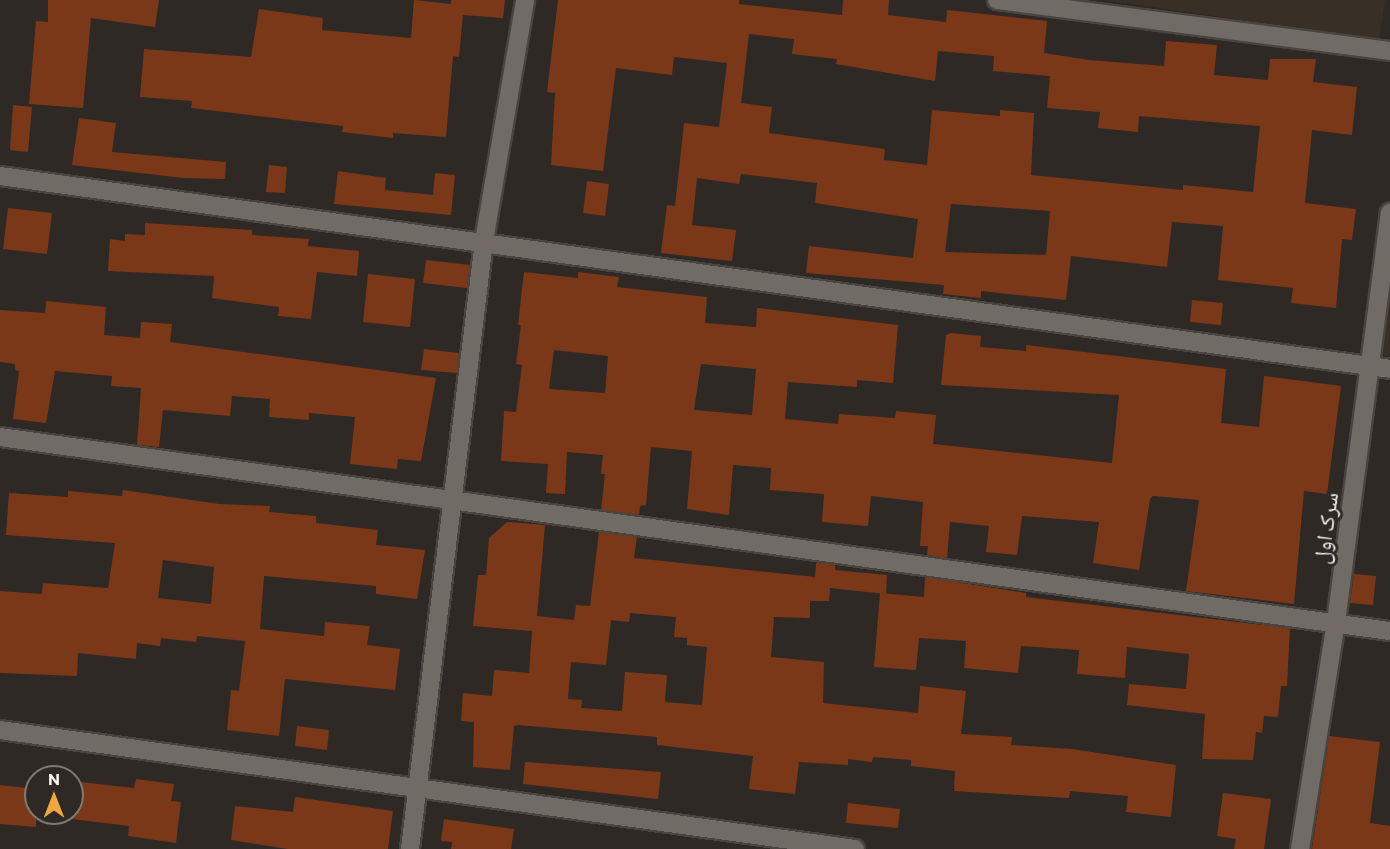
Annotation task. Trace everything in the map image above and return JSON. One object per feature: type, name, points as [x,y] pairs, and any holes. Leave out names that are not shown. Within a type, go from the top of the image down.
[{"type":"street","points":[[410,849],[484,241],[525,0]]},
{"type":"street","points":[[998,0],[1390,51]]},
{"type":"street","points":[[0,176],[484,241],[1390,369]]},
{"type":"street","name":"سرک‌ اول","points":[[1300,849],[1336,622],[1390,213]]},
{"type":"street","points":[[0,437],[1390,631]]},
{"type":"street","points":[[0,730],[855,849]]},
{"type":"shaded area","points":[[1104,0],[1385,0],[1379,40]]},
{"type":"shaded area","points":[[1390,292],[1390,356],[1382,355]]},
{"type":"building","points":[[48,0],[159,0],[155,27],[91,18],[83,108],[29,104],[36,21],[48,22]]},
{"type":"building","points":[[414,0],[451,4],[451,0],[505,0],[503,18],[463,15],[459,57],[453,56],[446,137],[393,133],[393,138],[342,132],[343,126],[191,108],[192,101],[140,97],[144,49],[251,57],[259,9],[323,18],[322,30],[411,38]]},
{"type":"building","points":[[558,0],[739,0],[739,4],[842,15],[843,0],[889,0],[888,15],[946,22],[947,10],[1047,21],[1044,53],[1089,60],[1164,66],[1166,41],[1217,45],[1214,75],[1268,80],[1270,59],[1316,59],[1313,82],[1357,87],[1352,135],[1312,130],[1305,203],[1356,209],[1352,240],[1342,239],[1336,308],[1291,303],[1293,288],[1218,280],[1223,226],[1172,222],[1167,267],[1071,256],[1066,300],[981,291],[981,298],[943,294],[944,285],[806,273],[809,246],[913,258],[918,219],[815,203],[817,183],[741,174],[739,184],[697,178],[692,225],[736,230],[732,261],[661,253],[667,205],[675,206],[684,123],[719,127],[727,63],[674,57],[672,75],[616,68],[603,171],[551,165],[555,93],[547,92]],"holes":[[[749,34],[794,39],[792,54],[837,59],[836,64],[935,81],[938,51],[994,56],[993,71],[1050,76],[1047,108],[1100,112],[1098,128],[1138,132],[1139,116],[1260,126],[1253,192],[1183,185],[1183,190],[1031,175],[1034,113],[1000,110],[1000,116],[932,110],[927,165],[884,160],[885,149],[769,133],[772,107],[741,103]],[[951,204],[1050,211],[1046,255],[945,252]]]},
{"type":"building","points":[[13,105],[32,107],[28,152],[10,150]]},
{"type":"building","points":[[79,118],[116,123],[112,152],[226,162],[225,179],[183,178],[72,165]]},
{"type":"building","points":[[269,165],[287,167],[285,193],[266,192]]},
{"type":"building","points":[[338,171],[386,178],[385,190],[433,195],[435,173],[455,175],[451,215],[334,204]]},
{"type":"building","points":[[587,181],[609,184],[605,216],[583,213]]},
{"type":"building","points":[[8,208],[52,213],[47,254],[3,249]]},
{"type":"building","points":[[145,223],[252,230],[252,235],[309,239],[308,246],[359,251],[357,276],[317,272],[311,319],[278,316],[279,307],[212,298],[214,276],[108,271],[110,239],[125,241],[125,234],[145,235]]},
{"type":"building","points":[[426,260],[470,265],[467,288],[423,283]]},
{"type":"building","points":[[524,272],[578,278],[578,272],[619,277],[617,287],[707,297],[705,323],[756,327],[757,308],[898,325],[893,383],[857,380],[857,387],[788,382],[785,419],[838,424],[839,414],[895,418],[896,411],[936,415],[933,444],[1112,463],[1119,395],[941,385],[946,335],[951,333],[981,336],[980,347],[1026,351],[1026,345],[1226,369],[1221,423],[1259,427],[1264,376],[1341,386],[1327,494],[1304,491],[1294,604],[1186,591],[1199,500],[1153,496],[1150,499],[1139,570],[1093,563],[1099,522],[1022,516],[1017,555],[986,552],[989,526],[950,522],[947,558],[927,555],[928,546],[920,546],[923,502],[871,496],[868,526],[822,522],[824,494],[770,490],[771,468],[733,465],[729,515],[687,509],[692,451],[651,447],[646,505],[640,506],[639,515],[601,510],[605,474],[601,474],[603,455],[567,452],[565,494],[546,493],[548,464],[501,461],[504,411],[516,412],[522,365],[516,364],[521,325],[518,325]],"holes":[[[554,350],[608,356],[605,393],[549,389]],[[701,364],[756,369],[752,415],[694,410]]]},
{"type":"building","points":[[368,274],[415,279],[410,327],[363,322]]},
{"type":"building","points":[[1192,300],[1223,303],[1221,325],[1190,322]]},
{"type":"building","points":[[46,301],[106,307],[104,335],[140,338],[141,322],[172,324],[170,342],[436,378],[421,461],[398,459],[397,469],[350,464],[355,417],[309,413],[309,420],[269,417],[270,399],[232,396],[230,416],[163,410],[159,447],[137,445],[141,388],[111,386],[112,376],[55,371],[46,423],[13,419],[19,371],[15,370],[15,364],[0,362],[0,310],[45,313]]},
{"type":"building","points":[[424,349],[459,353],[457,373],[421,370]]},
{"type":"building","points":[[123,490],[219,504],[270,506],[269,512],[316,516],[316,523],[378,530],[376,545],[425,550],[417,599],[376,594],[376,586],[264,576],[260,629],[324,636],[325,622],[370,626],[367,645],[400,649],[395,690],[285,679],[279,736],[227,730],[231,690],[239,691],[245,641],[197,636],[196,642],[161,638],[160,646],[137,643],[136,659],[78,653],[77,676],[0,673],[0,591],[42,594],[43,583],[108,588],[115,543],[6,535],[9,493],[68,497],[68,491],[122,496]],"holes":[[[163,560],[214,567],[211,604],[158,598]]]},
{"type":"building","points":[[507,522],[545,525],[537,616],[574,620],[576,605],[590,606],[599,532],[637,537],[634,558],[815,577],[816,563],[823,563],[835,565],[835,570],[887,575],[886,594],[830,588],[829,601],[810,601],[810,618],[774,617],[771,657],[824,662],[823,703],[918,713],[920,686],[966,691],[961,734],[1012,737],[1011,745],[1072,749],[1176,765],[1171,817],[1126,812],[1128,796],[1070,791],[1069,798],[954,791],[955,771],[911,766],[911,760],[873,757],[872,762],[848,759],[848,765],[799,762],[795,794],[749,789],[753,756],[657,745],[657,737],[518,725],[514,726],[510,770],[473,767],[474,722],[461,721],[463,693],[492,696],[494,670],[529,673],[532,631],[473,626],[478,575],[486,575],[489,538]],"holes":[[[630,613],[676,617],[674,637],[687,638],[687,645],[707,647],[702,705],[665,702],[667,675],[625,672],[622,711],[581,708],[582,700],[568,699],[571,662],[606,665],[611,620],[629,622]]]},
{"type":"building","points":[[1354,574],[1376,576],[1373,605],[1350,603]]},
{"type":"building","points":[[925,577],[1026,593],[1026,597],[1290,628],[1287,686],[1281,686],[1278,717],[1264,716],[1262,733],[1256,732],[1253,760],[1202,759],[1205,714],[1127,705],[1129,684],[1186,689],[1189,654],[1127,647],[1125,678],[1077,674],[1079,650],[1021,646],[1018,673],[964,668],[966,641],[919,638],[916,670],[874,667],[880,593],[924,597]]},
{"type":"building","points":[[297,726],[329,730],[327,750],[295,746]]},
{"type":"building","points":[[1329,736],[1380,742],[1370,823],[1390,826],[1390,849],[1312,849]]},
{"type":"building","points":[[525,762],[661,772],[658,799],[523,784]]},
{"type":"building","points":[[136,779],[174,784],[171,801],[181,802],[176,843],[128,836],[129,826],[84,820],[84,782],[134,788]]},
{"type":"building","points":[[0,785],[24,788],[24,825],[36,825],[36,827],[0,824]]},
{"type":"building","points":[[1223,793],[1271,799],[1264,849],[1234,849],[1236,839],[1217,836]]},
{"type":"building","points":[[295,797],[393,811],[388,849],[288,849],[231,840],[235,806],[293,812]]},
{"type":"building","points":[[848,803],[900,809],[898,828],[846,823]]},
{"type":"building","points":[[444,819],[514,829],[511,849],[451,849],[452,842],[441,841]]}]
